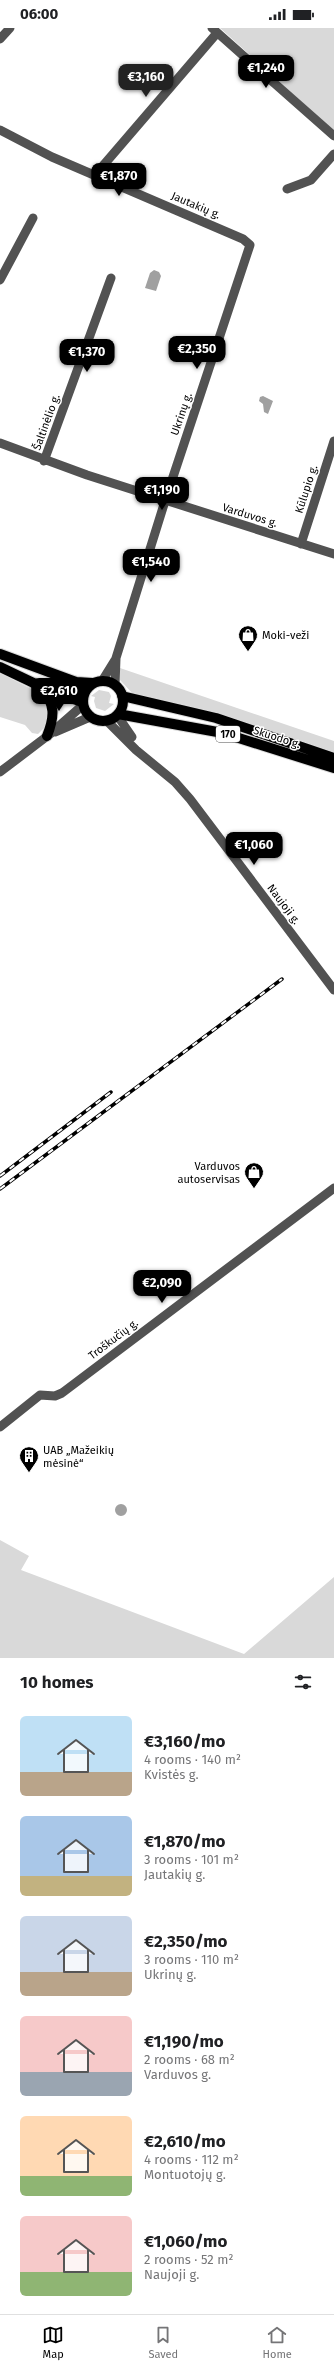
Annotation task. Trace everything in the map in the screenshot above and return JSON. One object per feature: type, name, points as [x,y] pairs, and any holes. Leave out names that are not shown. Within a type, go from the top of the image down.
[{"type":"main road","points":[[0,654],[76,682],[98,682],[115,685],[122,696],[122,707],[118,715],[107,721],[98,721],[90,717],[83,703],[86,689],[98,682]]},
{"type":"main road","points":[[0,666],[42,687],[83,703]]},
{"type":"main road","points":[[42,687],[54,708],[53,720],[49,735]]},
{"type":"main road","name":"Skuodo g.","points":[[122,696],[216,718],[334,758]]},
{"type":"main road","name":"Skuodo g.","points":[[118,715],[223,733],[334,768]]},
{"type":"street","points":[[0,39],[10,28]]},
{"type":"street","points":[[95,175],[214,30],[334,136]]},
{"type":"street","name":"Jautakių g.","points":[[0,130],[52,157],[243,239],[250,245]]},
{"type":"street","points":[[287,189],[310,180],[334,154]]},
{"type":"street","points":[[0,280],[34,218]]},
{"type":"street","name":"Ukrinų g.","points":[[116,658],[165,501],[250,245]]},
{"type":"street","name":"Šaltinėlio g.","points":[[44,461],[111,278]]},
{"type":"street","name":"Kūlupio g.","points":[[301,544],[334,441]]},
{"type":"street","name":"Varduvos g.","points":[[0,443],[44,461],[334,554]]},
{"type":"street","points":[[98,682],[116,658]]},
{"type":"street","points":[[115,685],[116,658]]},
{"type":"street","points":[[0,772],[49,735],[83,703]]},
{"type":"street","name":"Naujoji g.","points":[[118,715],[151,762]]},
{"type":"street","points":[[49,735],[90,717]]},
{"type":"street","name":"Naujoji g.","points":[[107,721],[136,750],[190,799],[334,990]]},
{"type":"street","name":"Troškučių g.","points":[[0,1427],[40,1395],[55,1396],[62,1393],[334,1188]]},
{"type":"shaded area","points":[[220,28],[334,28],[334,131]]},
{"type":"shaded area","points":[[154,270],[159,272],[161,276],[156,291],[145,288],[150,273]]},
{"type":"shaded area","points":[[263,396],[273,401],[268,414],[264,412],[263,404],[259,401],[260,397]]},
{"type":"shaded area","points":[[120,668],[334,741],[334,753],[209,711],[132,693],[120,680]]},
{"type":"shaded area","points":[[0,673],[43,695],[51,712],[45,727],[38,734],[32,733],[25,725],[0,717]]},
{"type":"shaded area","points":[[99,690],[109,692],[111,696],[109,703],[114,704],[105,711],[96,708],[94,701],[95,697],[91,696]]},
{"type":"shaded area","points":[[123,1504],[126,1505],[126,1515],[119,1516],[116,1515],[115,1508],[116,1505]]},
{"type":"shaded area","points":[[0,1540],[29,1556],[21,1570],[244,1654],[334,1577],[334,1658],[0,1658]]},
{"type":"railway","points":[[0,1189],[282,979]]},
{"type":"railway","points":[[0,1176],[111,1092]]},
{"type":"place","name":"Moki-veži","points":[[248,652]]},
{"type":"place","name":"Varduvos autoservisas","points":[[254,1189]]},
{"type":"place","name":"UAB „Mažeikių mėsinė“","points":[[29,1473]]}]
